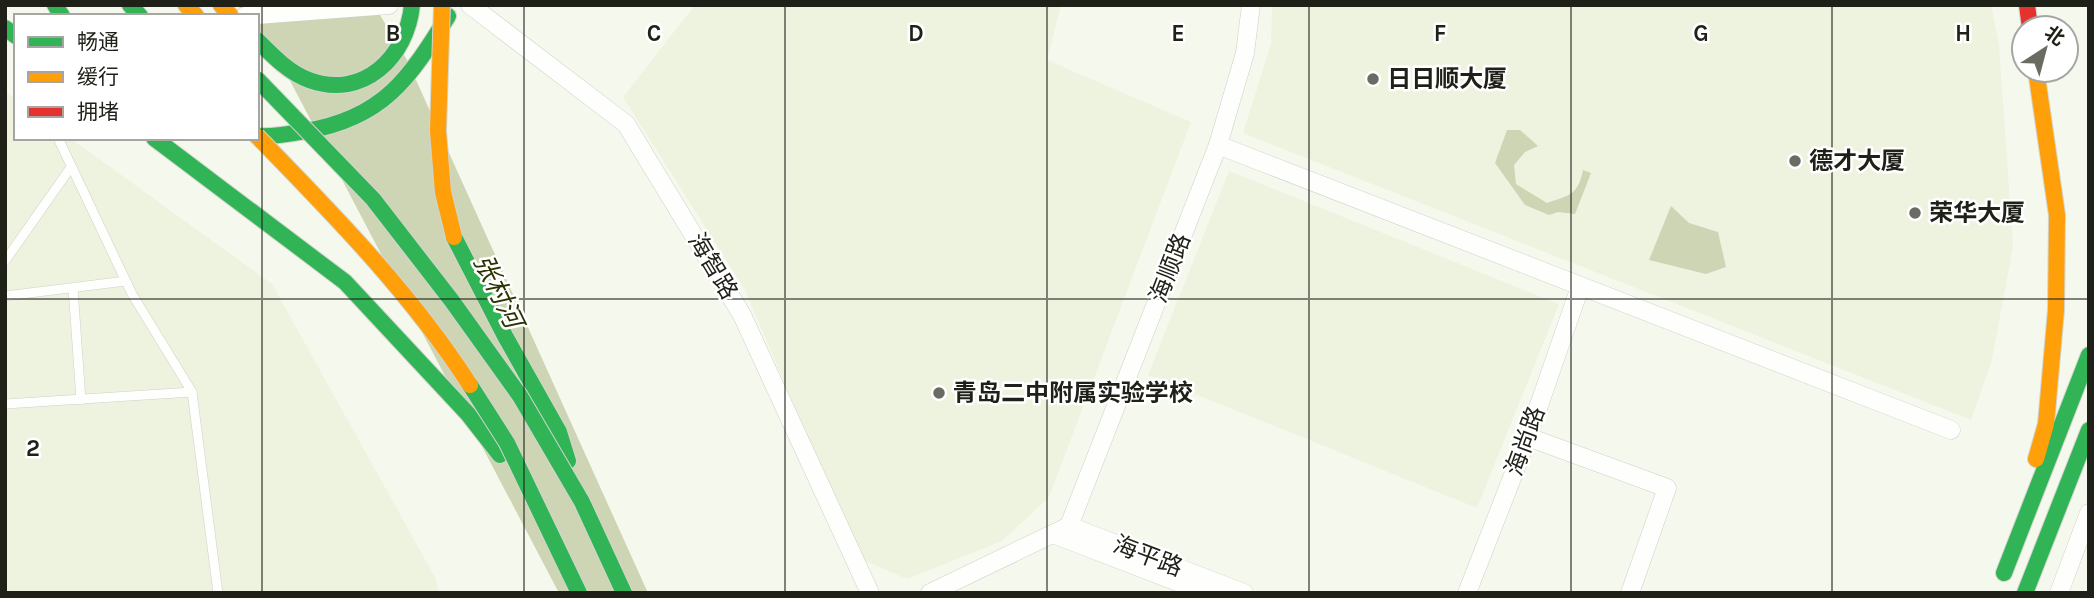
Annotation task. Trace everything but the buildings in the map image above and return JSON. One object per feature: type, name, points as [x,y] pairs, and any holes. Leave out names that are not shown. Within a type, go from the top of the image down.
[{"type":"main road","points":[[259,42],[289,69],[309,80],[333,86],[357,83],[394,55],[405,39],[412,18],[412,5]]},
{"type":"main road","points":[[442,5],[438,131],[443,191],[454,237],[559,432],[582,502]]},
{"type":"main road","points":[[259,136],[322,129],[355,119],[380,102],[415,66],[455,5]]},
{"type":"main road","points":[[259,81],[373,199],[452,301],[520,396],[582,502],[624,593]]},
{"type":"main road","points":[[2004,573],[2046,424],[2056,310],[2057,215],[2038,84]]},
{"type":"main road","points":[[259,138],[346,228],[443,343],[507,443],[579,593]]},
{"type":"main road","points":[[158,140],[345,282],[468,414],[500,455],[547,526]]},
{"type":"main road","points":[[1997,593],[2089,355]]},
{"type":"main road","points":[[2027,591],[2089,430]]},
{"type":"street","points":[[259,15],[389,5]]},
{"type":"street","name":"海智路","points":[[470,5],[626,124],[742,315],[870,593]]},
{"type":"street","name":"海顺路","points":[[1069,526],[1218,145],[1245,53],[1251,5]]},
{"type":"street","points":[[1218,145],[1951,430]]},
{"type":"street","name":"海尚路","points":[[1467,593],[1528,437],[1580,287]]},
{"type":"street","points":[[1528,437],[1667,488],[1630,593]]},
{"type":"street","points":[[2059,593],[2089,513]]},
{"type":"street","points":[[930,593],[1069,526]]},
{"type":"street","name":"海平路","points":[[1069,526],[1244,593]]},
{"type":"street","name":"海平路","points":[[1053,534],[1206,593]]},
{"type":"lane","points":[[59,140],[126,281],[192,392],[218,593]]},
{"type":"lane","points":[[5,261],[71,167]]},
{"type":"lane","points":[[5,296],[126,281]]},
{"type":"lane","points":[[73,288],[81,400]]},
{"type":"lane","points":[[5,404],[192,392]]},
{"type":"shaded area","name":"青岛二中附属实验学校","points":[[695,5],[1061,5],[1047,60],[1191,122],[1049,497],[1002,541],[907,579],[859,558],[745,290],[623,97]]},
{"type":"shaded area","points":[[1272,5],[1991,5],[1999,45],[2013,246],[1992,360],[1971,420],[1243,133],[1271,44]]},
{"type":"shaded area","points":[[5,92],[14,98],[14,140],[73,140],[272,284],[436,579],[439,593],[5,593]]},
{"type":"shaded area","points":[[1229,171],[1559,304],[1477,508],[1148,375]]},
{"type":"water","name":"张村河","points":[[234,5],[374,5],[407,60],[648,593],[559,593],[276,54],[259,34],[259,14]]},
{"type":"water","points":[[1507,130],[1520,130],[1538,146],[1525,152],[1514,165],[1516,184],[1547,203],[1572,193],[1583,170],[1591,173],[1575,214],[1558,212],[1549,215],[1525,205],[1495,163]]},
{"type":"water","points":[[1671,206],[1689,223],[1718,232],[1726,267],[1706,274],[1649,260]]},
{"type":"traffic: fast","points":[[55,5],[61,14]]},
{"type":"traffic: fast","points":[[130,5],[138,14]]},
{"type":"traffic: fast","points":[[259,42],[281,63],[302,77],[329,85],[347,84],[364,79],[379,70],[391,57],[408,24],[412,5]]},
{"type":"traffic: fast","points":[[259,136],[288,134],[333,125],[374,106],[406,77],[448,16]]},
{"type":"traffic: fast","points":[[5,28],[14,35]]},
{"type":"traffic: fast","points":[[259,81],[373,199],[452,301],[520,396],[582,502],[624,593]]},
{"type":"traffic: fast","points":[[157,140],[345,282],[468,414],[500,455]]},
{"type":"traffic: fast","points":[[454,237],[559,432],[568,461]]},
{"type":"traffic: fast","points":[[2004,573],[2089,355]]},
{"type":"traffic: fast","points":[[470,385],[507,443],[579,593]]},
{"type":"traffic: fast","points":[[2025,593],[2089,430]]},
{"type":"traffic: slow","points":[[186,5],[194,14]]},
{"type":"traffic: slow","points":[[221,5],[229,14]]},
{"type":"traffic: slow","points":[[442,5],[438,131],[443,192],[454,237]]},
{"type":"traffic: slow","points":[[2036,459],[2046,424],[2056,310],[2057,215],[2038,84]]},
{"type":"traffic: slow","points":[[259,138],[397,286],[470,385]]},
{"type":"traffic: jam","points":[[2027,5],[2028,14]]},
{"type":"place","name":"日日顺大厦","points":[[1373,79]]},
{"type":"place","name":"德才大厦","points":[[1795,161]]},
{"type":"place","name":"荣华大厦","points":[[1915,213]]},
{"type":"place","name":"青岛二中附属实验学校","points":[[939,393]]}]
